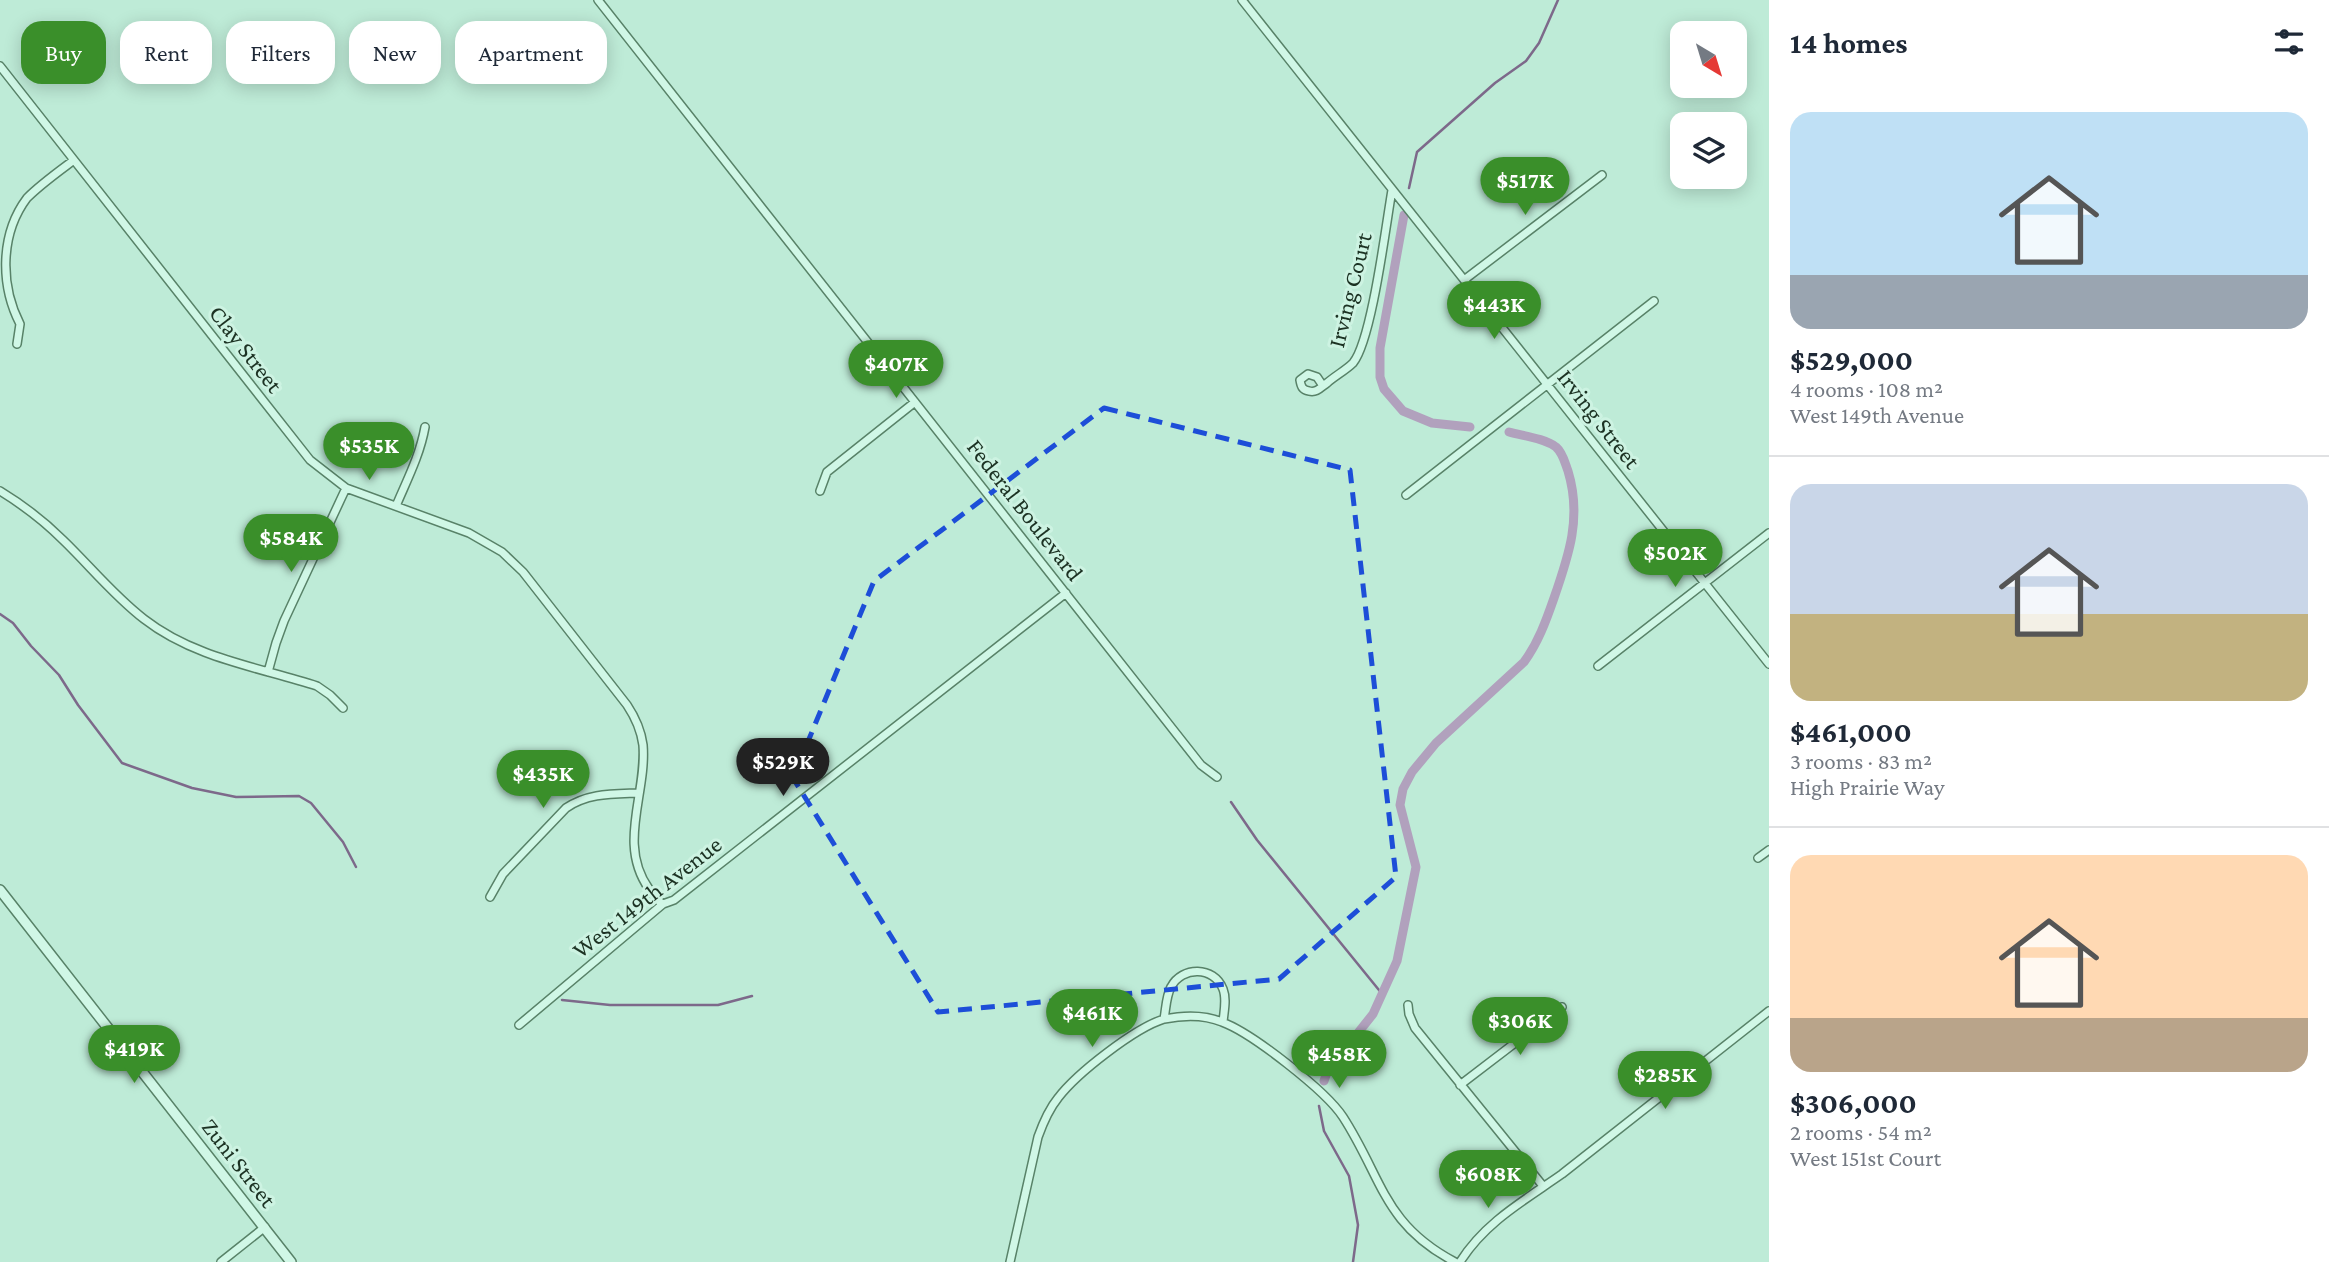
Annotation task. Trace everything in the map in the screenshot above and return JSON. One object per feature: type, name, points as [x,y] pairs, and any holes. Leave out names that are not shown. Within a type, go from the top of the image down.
[{"type":"street","name":"Federal Boulevard","points":[[598,0],[1201,765],[1217,777]]},
{"type":"street","name":"Irving Street","points":[[1242,0],[1769,664]]},
{"type":"street","name":"Clay Street","points":[[0,66],[310,460],[346,488],[469,533],[489,543],[523,572],[633,715],[642,744],[634,832],[636,863],[646,884],[663,904]]},
{"type":"street","points":[[17,344],[20,324],[8,304],[0,271],[4,236],[14,215],[28,197],[74,160]]},
{"type":"street","points":[[1464,280],[1602,175]]},
{"type":"street","name":"Irving Court","points":[[1322,386],[1352,364],[1359,353],[1370,314],[1392,190]]},
{"type":"street","points":[[1405,495],[1654,301]]},
{"type":"street","points":[[820,491],[827,472],[915,402]]},
{"type":"street","points":[[397,506],[413,463],[421,450],[425,427]]},
{"type":"street","points":[[268,672],[284,621],[346,488]]},
{"type":"street","points":[[0,491],[42,521],[113,592],[143,619],[165,634],[196,650],[317,686],[343,708]]},
{"type":"street","points":[[1598,666],[1769,533]]},
{"type":"street","name":"West 149th Avenue","points":[[519,1025],[663,904],[674,900],[736,853],[1066,593]]},
{"type":"street","points":[[490,897],[503,874],[566,808],[594,796],[638,793]]},
{"type":"street","points":[[1758,859],[1769,850]]},
{"type":"street","name":"Zuni Street","points":[[0,890],[292,1262]]},
{"type":"street","points":[[1164,1019],[1171,985],[1183,974],[1199,971],[1212,976],[1223,989],[1223,1022]]},
{"type":"street","points":[[1408,1005],[1415,1028],[1544,1185]]},
{"type":"street","points":[[1460,1086],[1562,1007]]},
{"type":"street","points":[[1010,1262],[1038,1137],[1051,1107],[1069,1086],[1134,1033],[1164,1019],[1191,1016],[1223,1022],[1248,1035],[1320,1091],[1350,1129],[1399,1219],[1424,1244],[1457,1262],[1493,1223],[1573,1165],[1769,1010]]},
{"type":"street","points":[[220,1262],[265,1227]]},
{"type":"highlighted area","points":[[1104,408],[1350,470],[1396,877],[1279,979],[938,1012],[793,778],[874,581]]},
{"type":"waterway","points":[[1409,188],[1417,152],[1495,83],[1526,61],[1539,43],[1558,0]]},
{"type":"waterway","points":[[1404,215],[1380,348],[1380,377],[1384,389],[1403,411],[1432,423],[1470,427]]},
{"type":"waterway","points":[[1324,1081],[1327,1072],[1373,1014],[1397,961],[1416,867],[1400,805],[1403,789],[1412,772],[1436,743],[1524,662],[1541,632],[1564,566],[1574,520],[1572,488],[1564,458],[1551,444],[1509,432]]},
{"type":"waterway","points":[[0,614],[13,623],[59,675],[122,763],[192,788],[236,797],[299,796],[311,803],[343,842],[356,867]]},
{"type":"waterway","points":[[1231,802],[1257,840],[1383,995]]},
{"type":"waterway","points":[[562,1000],[610,1005],[718,1005],[752,996]]},
{"type":"waterway","points":[[1319,1106],[1324,1131],[1349,1176],[1358,1225],[1353,1262]]}]
